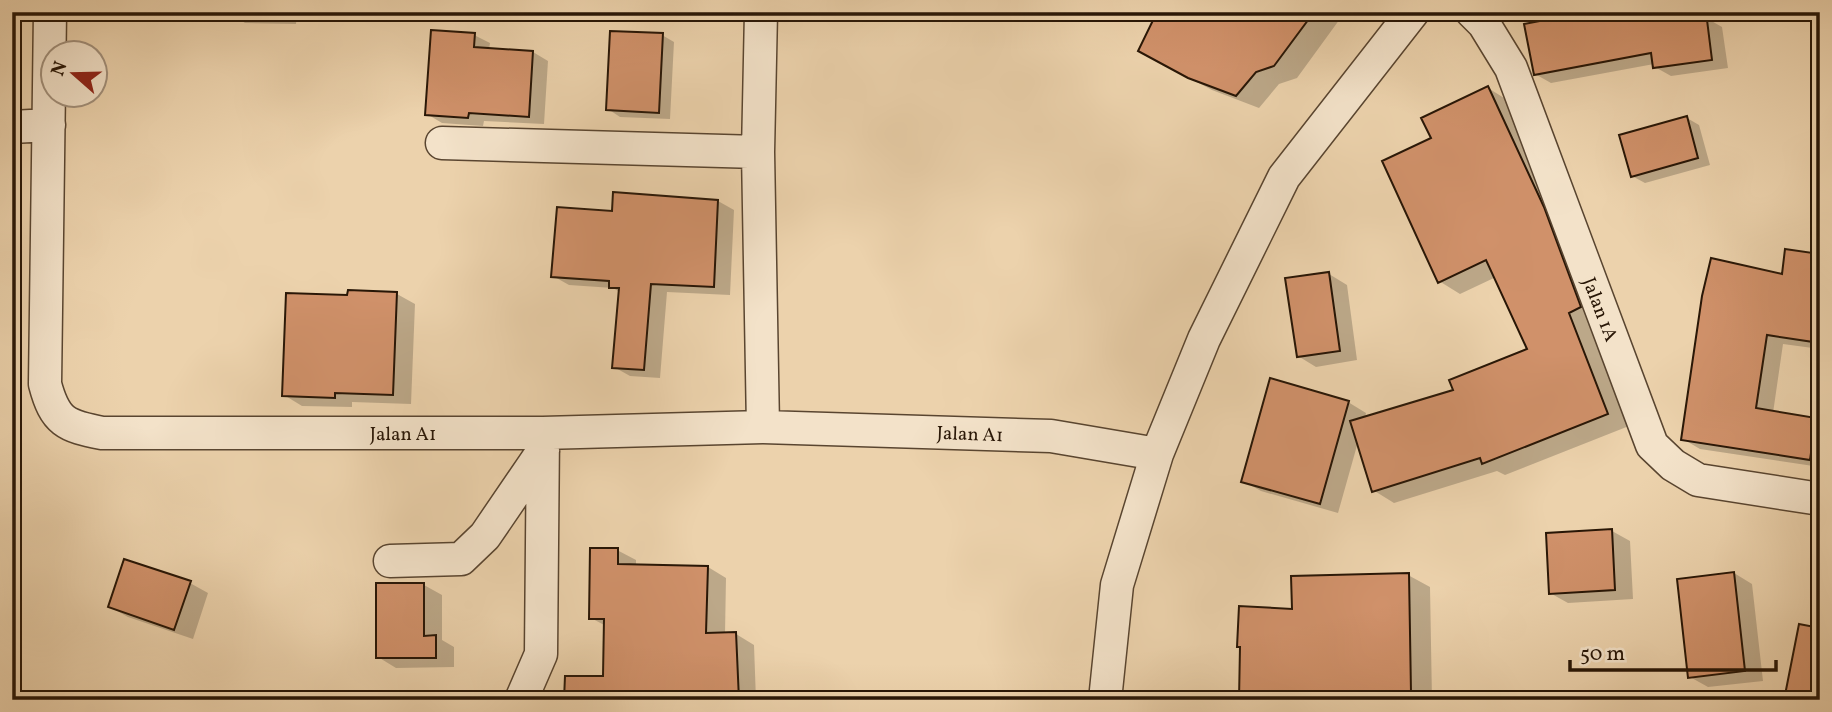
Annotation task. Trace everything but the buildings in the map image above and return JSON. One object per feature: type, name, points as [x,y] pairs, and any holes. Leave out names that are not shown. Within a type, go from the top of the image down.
[{"type":"street","name":"Jalan A1","points":[[50,12],[45,384],[49,401],[59,418],[76,428],[102,433],[543,442],[762,427],[1051,436],[1157,454]]},
{"type":"street","points":[[761,12],[758,152],[762,427]]},
{"type":"street","points":[[1105,700],[1116,585],[1157,454],[1204,339],[1284,177],[1413,12]]},
{"type":"street","name":"Jalan 1A","points":[[1472,12],[1484,24],[1511,68],[1652,445],[1673,466],[1698,480],[1820,499]]},
{"type":"street","points":[[12,127],[49,125]]},
{"type":"street","points":[[442,143],[758,152]]},
{"type":"street","points":[[390,561],[461,559],[485,536],[543,442]]},
{"type":"street","points":[[521,700],[541,654],[543,442]]}]
